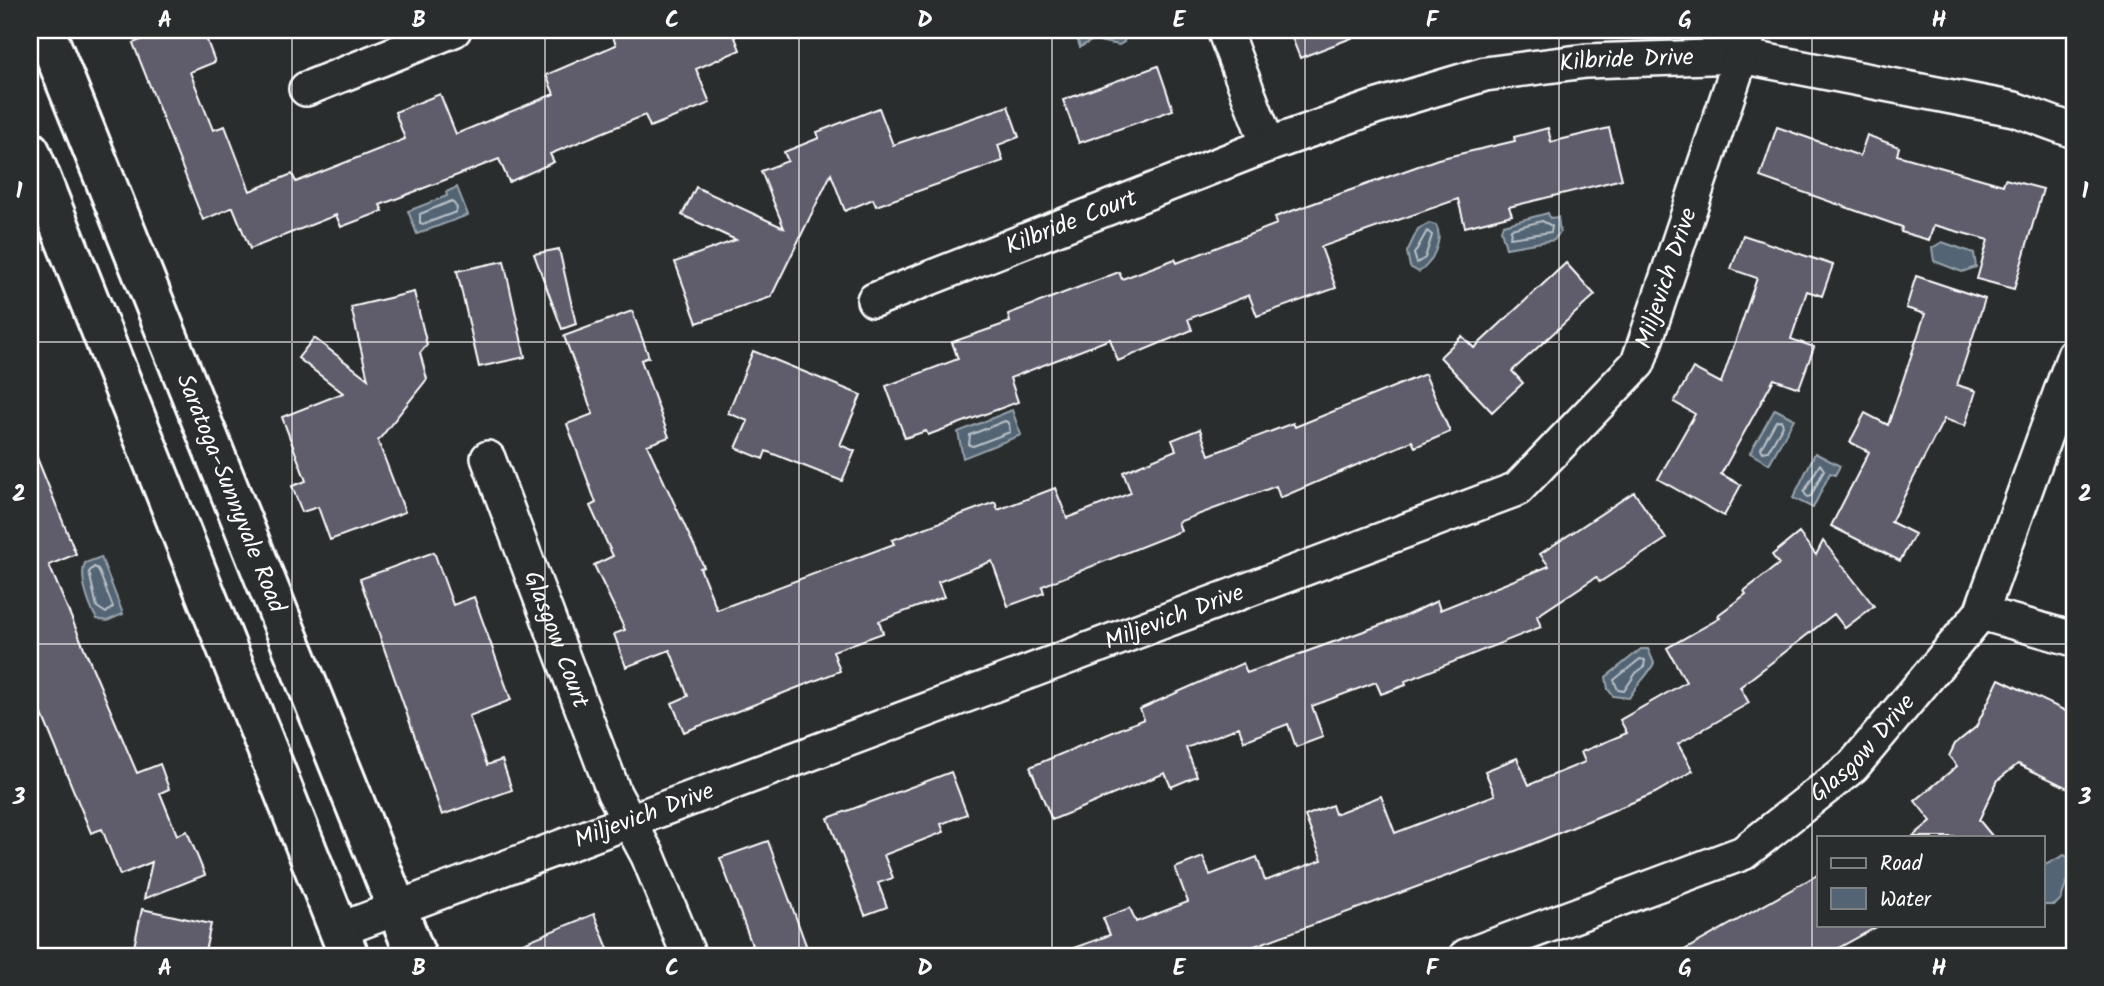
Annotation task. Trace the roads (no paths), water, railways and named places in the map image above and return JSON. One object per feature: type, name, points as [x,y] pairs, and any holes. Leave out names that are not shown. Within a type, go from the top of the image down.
[{"type":"main road","name":"Saratoga-Sunnyvale Road","points":[[42,40],[416,956]]},
{"type":"main road","points":[[30,151],[344,943]]},
{"type":"street","points":[[306,89],[454,30]]},
{"type":"street","points":[[1224,30],[1268,145]]},
{"type":"street","name":"Kilbride Drive","points":[[1268,145],[1375,107],[1485,74],[1586,61],[1688,60],[1745,43],[2014,109],[2074,131]]},
{"type":"street","name":"Miljevich Drive","points":[[344,943],[397,908],[1517,489],[1638,363],[1745,43]]},
{"type":"street","name":"Kilbride Court","points":[[874,300],[1268,145]]},
{"type":"street","name":"Glasgow Drive","points":[[1466,956],[1743,853],[1853,766],[1981,613],[2074,355]]},
{"type":"street","name":"Glasgow Court","points":[[488,458],[614,793],[628,821]]},
{"type":"street","points":[[1981,613],[2074,639]]},
{"type":"street","points":[[628,821],[648,856],[689,956]]},
{"type":"water","points":[[1074,30],[1127,30],[1124,42],[1119,45],[1093,40],[1080,47]]},
{"type":"water","points":[[457,187],[468,215],[417,234],[408,211],[447,196],[446,192]]},
{"type":"water","points":[[1548,213],[1550,218],[1558,217],[1560,232],[1554,240],[1506,248],[1501,230],[1503,225]]},
{"type":"water","points":[[1429,223],[1436,225],[1438,244],[1432,257],[1419,272],[1410,267],[1407,252],[1418,229]]},
{"type":"water","points":[[1942,242],[1974,253],[1976,267],[1962,272],[1934,261],[1932,248]]},
{"type":"water","points":[[1775,409],[1794,419],[1769,464],[1750,453]]},
{"type":"water","points":[[1012,410],[1021,435],[963,458],[958,432]]},
{"type":"water","points":[[1815,453],[1840,466],[1835,475],[1830,473],[1813,508],[1793,498]]},
{"type":"water","points":[[101,557],[123,614],[107,621],[97,619],[94,614],[83,576],[85,563]]},
{"type":"water","points":[[1641,649],[1648,649],[1654,663],[1652,668],[1629,698],[1613,696],[1608,689],[1606,677]]},
{"type":"water","points":[[2064,855],[2074,860],[2074,877],[2067,881],[2061,899],[2055,905],[2044,905],[2044,865]]}]
